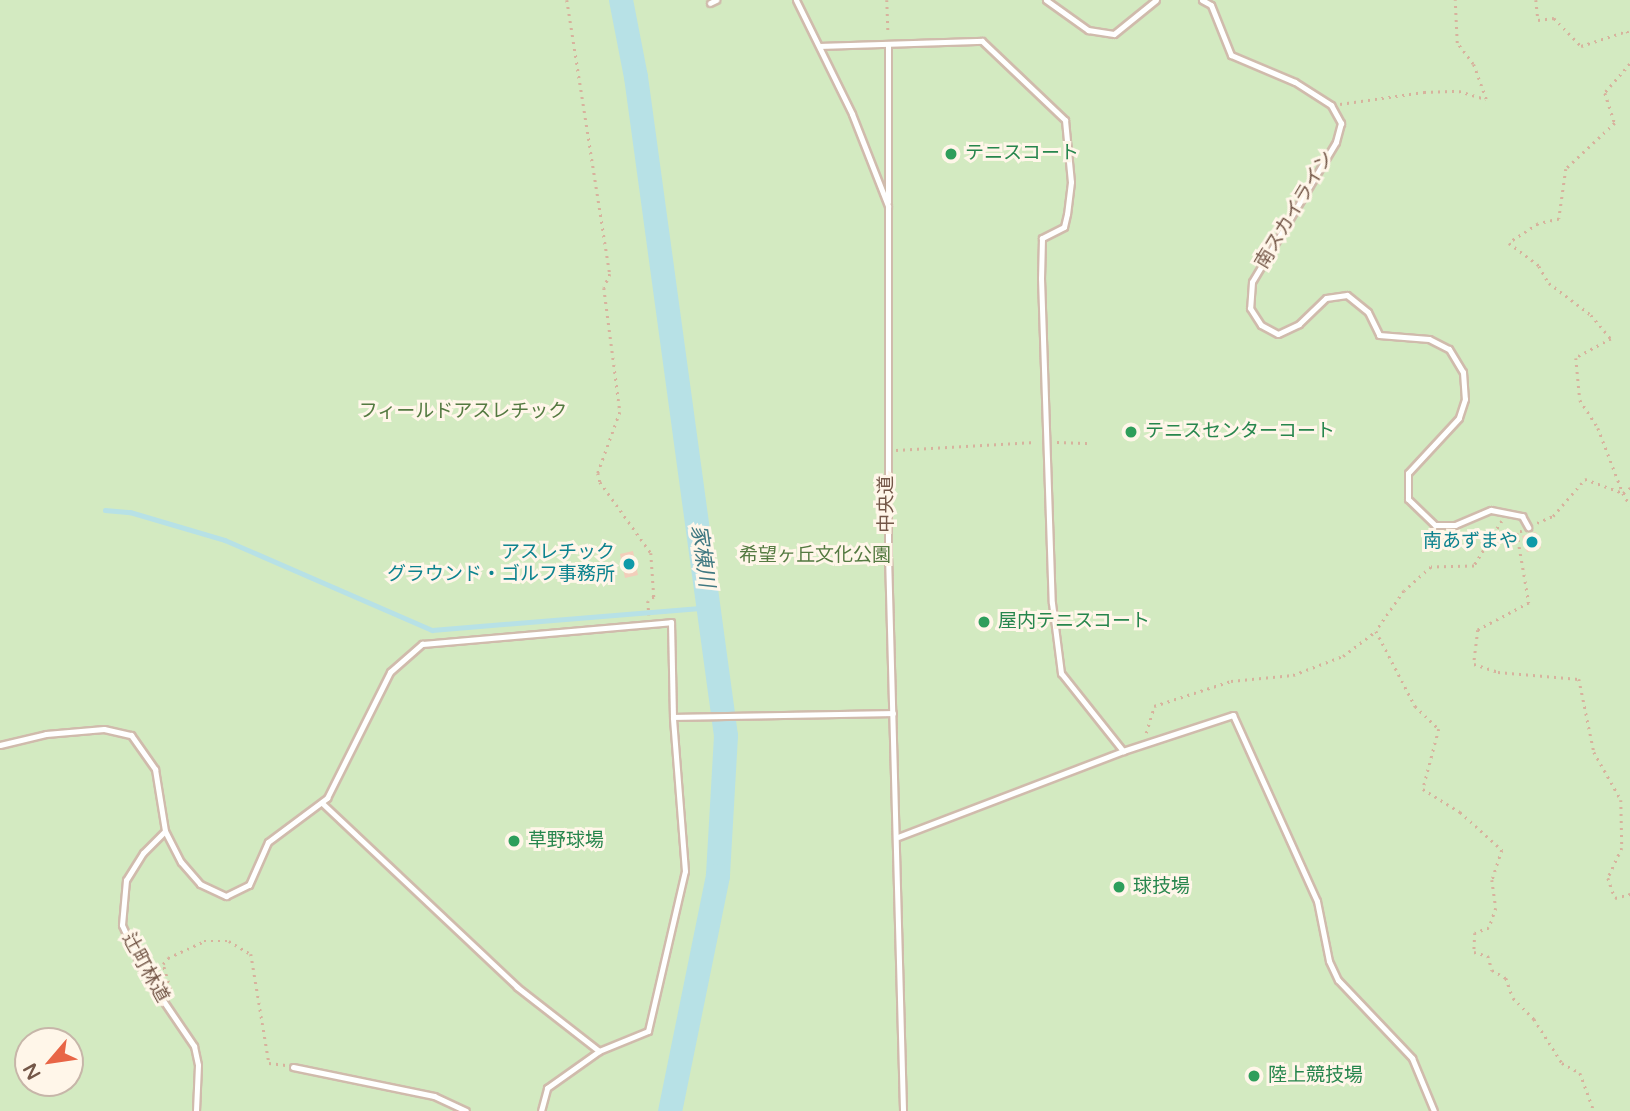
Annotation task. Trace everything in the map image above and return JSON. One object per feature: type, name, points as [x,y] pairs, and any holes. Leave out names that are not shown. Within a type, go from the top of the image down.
[{"type":"lane","name":"中央道","points":[[796,0],[821,46],[888,206],[887,450],[903,1111]]},
{"type":"lane","points":[[1046,0],[1088,30],[1114,34],[1156,0]]},
{"type":"lane","points":[[1202,0],[1211,5],[1231,55],[1294,82],[1331,104]]},
{"type":"lane","points":[[821,46],[982,41],[1065,120],[1071,182],[1067,214],[1063,228],[1042,238],[1045,442],[1052,603],[1062,673],[1122,751]]},
{"type":"lane","points":[[888,44],[888,206]]},
{"type":"lane","name":"南スカイライン","points":[[1331,104],[1341,123],[1336,142],[1252,282],[1250,308],[1261,325],[1278,334],[1299,324],[1326,298],[1347,295],[1368,312],[1379,335],[1429,339],[1449,349],[1463,372],[1465,399],[1459,418],[1408,473],[1408,499],[1435,525],[1455,525],[1491,509],[1508,511]]},
{"type":"lane","points":[[1508,511],[1522,516],[1528,527]]},
{"type":"lane","points":[[0,745],[46,734],[104,729],[131,735],[155,769],[165,831],[181,862],[200,884],[226,896],[249,885],[268,842],[322,803],[390,672],[422,644],[671,622],[675,633],[673,717],[685,871],[648,1031],[599,1051],[547,1088],[541,1111]]},
{"type":"lane","points":[[673,717],[892,713]]},
{"type":"lane","points":[[898,837],[1122,751],[1233,715],[1317,901],[1329,961],[1338,980],[1404,1047],[1426,1082],[1434,1111]]},
{"type":"lane","points":[[322,803],[517,987],[599,1051]]},
{"type":"lane","name":"辻町林道","points":[[165,831],[143,853],[126,880],[122,925],[143,971],[194,1046],[198,1065],[196,1111]]},
{"type":"lane","points":[[293,1066],[434,1096],[466,1111]]},
{"type":"path","points":[[567,0],[610,274],[604,288],[620,412],[598,473],[600,482],[651,553],[654,597],[648,601],[649,624]]},
{"type":"path","points":[[887,0],[888,44]]},
{"type":"path","points":[[1331,104],[1364,104],[1424,92],[1459,92],[1486,99],[1473,64],[1457,43],[1455,0]]},
{"type":"path","points":[[1536,0],[1538,20],[1554,18],[1581,46],[1628,31],[1630,35]]},
{"type":"path","points":[[1630,65],[1605,93],[1615,123],[1566,169],[1559,219],[1538,224],[1509,243],[1539,266],[1549,283],[1591,315],[1611,339],[1576,358],[1580,400],[1598,428],[1630,505]]},
{"type":"path","points":[[887,450],[1045,442],[1092,443]]},
{"type":"path","points":[[1623,493],[1585,479],[1553,516],[1517,533],[1530,603],[1478,630],[1474,664],[1498,672],[1579,679],[1594,752],[1621,800],[1622,848],[1608,878],[1615,898],[1630,894]]},
{"type":"path","points":[[1623,493],[1630,488]]},
{"type":"path","points":[[1142,746],[1154,706],[1231,681],[1293,675],[1343,656],[1376,631],[1404,591],[1431,567],[1474,566],[1508,511]]},
{"type":"path","points":[[1376,631],[1415,706],[1439,730],[1423,789],[1460,812],[1502,850],[1492,880],[1496,908],[1489,928],[1475,933],[1474,952],[1488,956],[1492,970],[1506,978],[1513,998],[1534,1019],[1562,1063],[1580,1073],[1594,1111]]},
{"type":"path","points":[[173,1017],[163,964],[204,941],[229,941],[251,954],[269,1063],[293,1066]]},
{"type":"green space","name":"希望ヶ丘文化公園","points":[[0,0],[1630,0],[1630,1111],[0,1111]]},
{"type":"building","name":"南あずまや","points":[[1536,532],[1541,548],[1527,552],[1522,536]]},
{"type":"building","name":"アスレチック グラウンド・ゴルフ事務所","points":[[633,551],[638,575],[625,578],[620,554]]},
{"type":"waterway","name":"家棟川","points":[[621,0],[636,77],[726,736],[718,876],[670,1111]]},
{"type":"waterway","points":[[105,510],[130,512],[225,540],[432,630],[709,607]]},
{"type":"place","name":"テニスコート","points":[[951,154]]},
{"type":"place","name":"テニスセンターコート","points":[[1131,432]]},
{"type":"place","name":"南あずまや","points":[[1532,542]]},
{"type":"place","name":"アスレチック グラウンド・ゴルフ事務所","points":[[629,564]]},
{"type":"place","name":"屋内テニスコート","points":[[984,622]]},
{"type":"place","name":"草野球場","points":[[514,841]]},
{"type":"place","name":"球技場","points":[[1119,887]]},
{"type":"place","name":"陸上競技場","points":[[1254,1076]]},
{"type":"park label","name":"フィールドアスレチック","points":[[463,412]]}]
